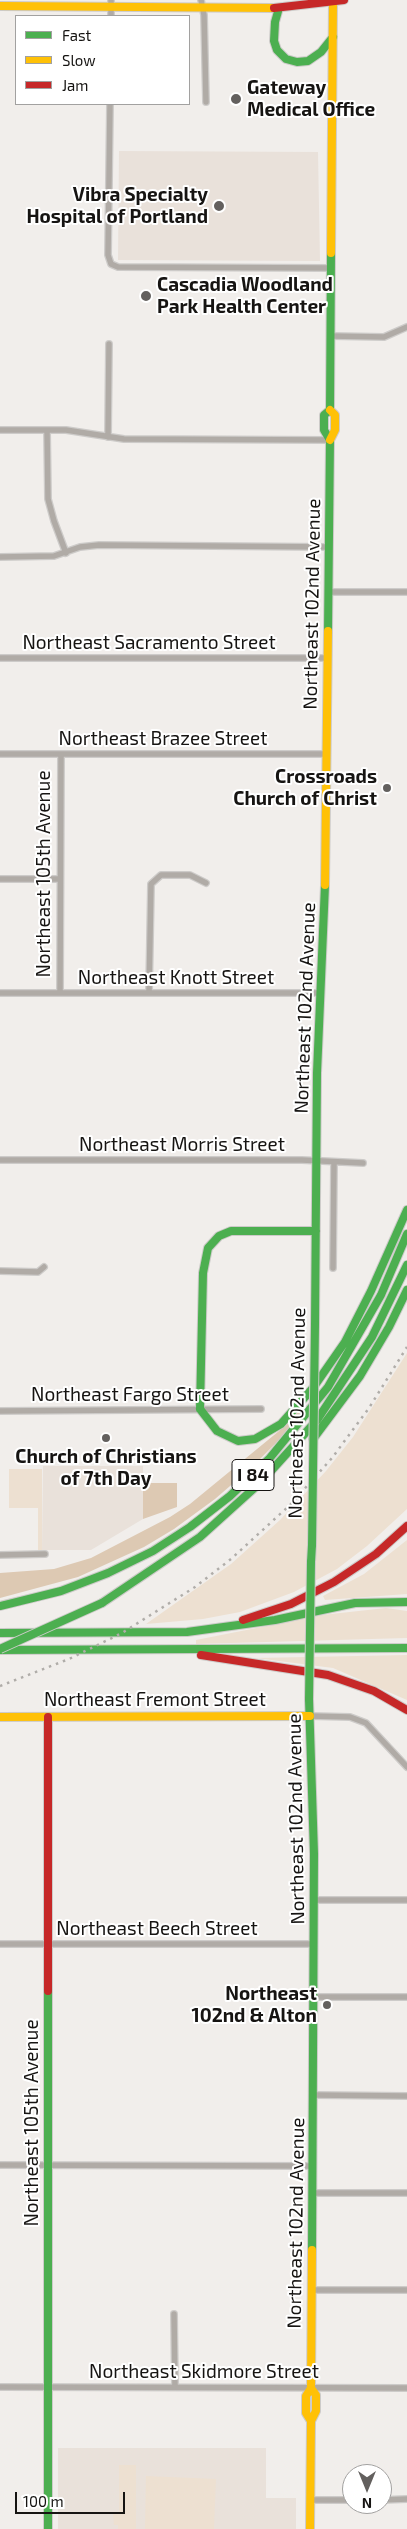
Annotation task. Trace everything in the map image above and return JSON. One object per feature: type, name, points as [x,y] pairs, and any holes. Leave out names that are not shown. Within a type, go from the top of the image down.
[{"type":"main road","points":[[0,6],[202,4],[279,8],[344,0]]},
{"type":"main road","name":"Northeast 102nd Avenue","points":[[310,2529],[311,2421],[316,2411],[316,2398],[311,2388],[315,1900],[309,1699],[318,1058],[324,928],[330,440],[336,430],[336,415],[330,410],[333,1]]},
{"type":"main road","points":[[279,8],[275,22],[274,41],[277,50],[286,58],[298,62],[308,61],[321,52],[333,37]]},
{"type":"main road","points":[[316,1231],[238,1230],[225,1233],[214,1240],[206,1252],[203,1273],[200,1409],[217,1430],[238,1441],[255,1440],[281,1424],[313,1388],[344,1342],[367,1300],[407,1210]]},
{"type":"main road","name":"I 84","points":[[0,1606],[60,1591],[108,1573],[175,1536],[230,1496],[269,1459],[328,1386],[381,1295],[407,1234]]},
{"type":"main road","name":"I 84","points":[[0,1650],[102,1603],[200,1537],[261,1482],[317,1420],[372,1337],[407,1265]]},
{"type":"main road","points":[[313,1439],[350,1392],[389,1327],[407,1290]]},
{"type":"main road","points":[[212,1629],[276,1610],[320,1590],[362,1565],[407,1526]]},
{"type":"main road","points":[[0,1633],[153,1633],[212,1629],[275,1620],[355,1603],[407,1602]]},
{"type":"main road","points":[[0,1650],[407,1648]]},
{"type":"main road","points":[[173,1650],[328,1675],[374,1691],[407,1710]]},
{"type":"main road","name":"Northeast Fremont Street","points":[[0,1717],[310,1716]]},
{"type":"main road","name":"Northeast 105th Avenue","points":[[48,1717],[48,2529]]},
{"type":"street","points":[[202,4],[206,102]]},
{"type":"street","points":[[110,105],[108,255],[112,264],[118,268],[331,268]]},
{"type":"street","points":[[331,336],[384,337],[407,327]]},
{"type":"street","points":[[108,437],[109,344]]},
{"type":"street","points":[[0,430],[77,431],[108,437],[330,440]]},
{"type":"street","points":[[47,430],[48,499],[54,522],[66,552]]},
{"type":"street","points":[[0,557],[46,556],[99,545],[328,547]]},
{"type":"street","points":[[328,592],[407,592]]},
{"type":"street","name":"Northeast Sacramento Street","points":[[0,658],[327,658]]},
{"type":"street","name":"Northeast Brazee Street","points":[[0,754],[326,754]]},
{"type":"street","name":"Northeast 105th Avenue","points":[[60,993],[61,755]]},
{"type":"street","points":[[149,992],[150,889],[153,880],[161,875],[190,876],[206,883]]},
{"type":"street","points":[[0,879],[60,879]]},
{"type":"street","name":"Northeast Knott Street","points":[[0,993],[321,993]]},
{"type":"street","name":"Northeast Morris Street","points":[[0,1160],[363,1163]]},
{"type":"street","points":[[333,1268],[334,1163]]},
{"type":"street","points":[[0,1271],[38,1272],[44,1268]]},
{"type":"street","name":"Northeast Fargo Street","points":[[0,1410],[261,1409]]},
{"type":"street","points":[[0,1554],[45,1554]]},
{"type":"street","points":[[310,1716],[350,1717],[366,1723],[407,1767]]},
{"type":"street","points":[[315,1900],[407,1900]]},
{"type":"street","name":"Northeast Beech Street","points":[[0,1944],[314,1944]]},
{"type":"street","points":[[314,1997],[407,1997]]},
{"type":"street","points":[[314,2095],[407,2096]]},
{"type":"street","points":[[0,2165],[313,2166]]},
{"type":"street","points":[[312,2193],[407,2193]]},
{"type":"street","points":[[312,2290],[407,2290]]},
{"type":"street","points":[[174,2314],[174,2387]]},
{"type":"street","name":"Northeast Skidmore Street","points":[[0,2387],[407,2388]]},
{"type":"street","points":[[311,2500],[342,2500]]},
{"type":"street","points":[[392,2500],[407,2500]]},
{"type":"shaded area","name":"Vibra Specialty Hospital of Portland","points":[[119,151],[318,152],[320,261],[118,260]]},
{"type":"shaded area","points":[[407,1353],[407,1509],[367,1546],[337,1569],[294,1592],[240,1612],[203,1619],[146,1624],[231,1564],[280,1520],[326,1471],[353,1437]]},
{"type":"shaded area","points":[[302,1407],[302,1417],[252,1467],[215,1499],[174,1529],[144,1547],[78,1577],[0,1598],[0,1573],[54,1569],[91,1558],[170,1517],[190,1504],[279,1431]]},
{"type":"shaded area","points":[[43,1466],[143,1466],[143,1519],[91,1550],[42,1550]]},
{"type":"shaded area","points":[[9,1469],[42,1469],[42,1550],[38,1550],[38,1508],[9,1508]]},
{"type":"shaded area","points":[[143,1483],[177,1483],[177,1507],[143,1519]]},
{"type":"shaded area","points":[[407,1540],[407,1594],[325,1600],[323,1596],[364,1574]]},
{"type":"shaded area","points":[[386,1608],[407,1611],[407,1638],[196,1644],[196,1640],[322,1615]]},
{"type":"shaded area","points":[[407,1655],[407,1700],[333,1668],[256,1658]]},
{"type":"shaded area","points":[[58,2448],[266,2448],[266,2498],[296,2498],[296,2529],[58,2529]]},
{"type":"shaded area","points":[[119,2465],[136,2465],[136,2529],[118,2529],[118,2525],[114,2525],[113,2513],[119,2512]]},
{"type":"shaded area","points":[[146,2476],[216,2479],[214,2529],[145,2529]]},
{"type":"railway","points":[[0,1686],[69,1659],[122,1633],[195,1587],[231,1559],[290,1505],[332,1458],[369,1408],[407,1347]]},
{"type":"traffic: fast","points":[[279,8],[275,22],[274,41],[277,50],[286,59],[297,62],[308,61],[321,52],[333,37]]},
{"type":"traffic: fast","points":[[328,631],[330,440],[324,430],[324,415],[330,410],[331,253]]},
{"type":"traffic: fast","points":[[315,1325],[317,1073],[325,885]]},
{"type":"traffic: fast","points":[[200,1409],[217,1431],[238,1441],[255,1439],[281,1424],[313,1388],[345,1342],[371,1291],[407,1210]]},
{"type":"traffic: fast","points":[[200,1409],[203,1273],[208,1248],[219,1236],[231,1231],[316,1231]]},
{"type":"traffic: fast","points":[[0,1606],[61,1591],[108,1573],[153,1551],[190,1527],[230,1496],[269,1459],[328,1387],[381,1295],[407,1234]]},
{"type":"traffic: fast","points":[[102,1603],[200,1537],[261,1482],[299,1440],[317,1420],[372,1337],[407,1265]]},
{"type":"traffic: fast","points":[[313,1439],[360,1376],[389,1327],[407,1290]]},
{"type":"traffic: fast","points":[[312,1545],[315,1325]]},
{"type":"traffic: fast","points":[[311,1562],[312,1545]]},
{"type":"traffic: fast","points":[[309,1699],[311,1562]]},
{"type":"traffic: fast","points":[[0,1633],[187,1632],[275,1620],[355,1603],[407,1602]]},
{"type":"traffic: fast","points":[[0,1649],[102,1603]]},
{"type":"traffic: fast","points":[[0,1650],[407,1648]]},
{"type":"traffic: fast","points":[[309,1699],[314,1854],[312,2250]]},
{"type":"traffic: fast","points":[[48,1991],[48,2529]]},
{"type":"traffic: slow","points":[[331,253],[333,0]]},
{"type":"traffic: slow","points":[[0,6],[274,8]]},
{"type":"traffic: slow","points":[[330,410],[335,415],[335,430],[330,440]]},
{"type":"traffic: slow","points":[[325,885],[328,631]]},
{"type":"traffic: slow","points":[[0,1717],[310,1716]]},
{"type":"traffic: slow","points":[[311,2421],[306,2413],[306,2396],[311,2388],[312,2250]]},
{"type":"traffic: slow","points":[[310,2529],[311,2421],[316,2411],[316,2395],[311,2388]]},
{"type":"traffic: jam","points":[[274,8],[344,0]]},
{"type":"traffic: jam","points":[[243,1620],[291,1604],[334,1582],[376,1554],[407,1526]]},
{"type":"traffic: jam","points":[[201,1655],[328,1675],[374,1691],[407,1710]]},
{"type":"traffic: jam","points":[[48,1717],[48,1991]]},
{"type":"place","name":"Gateway Medical Office","points":[[236,99]]},
{"type":"place","name":"Vibra Specialty Hospital of Portland","points":[[219,206]]},
{"type":"place","name":"Cascadia Woodland Park Health Center","points":[[146,296]]},
{"type":"place","name":"Crossroads Church of Christ","points":[[387,788]]},
{"type":"place","name":"Church of Christians of 7th Day","points":[[106,1438]]},
{"type":"place","name":"Northeast 102nd & Alton","points":[[327,2005]]}]
